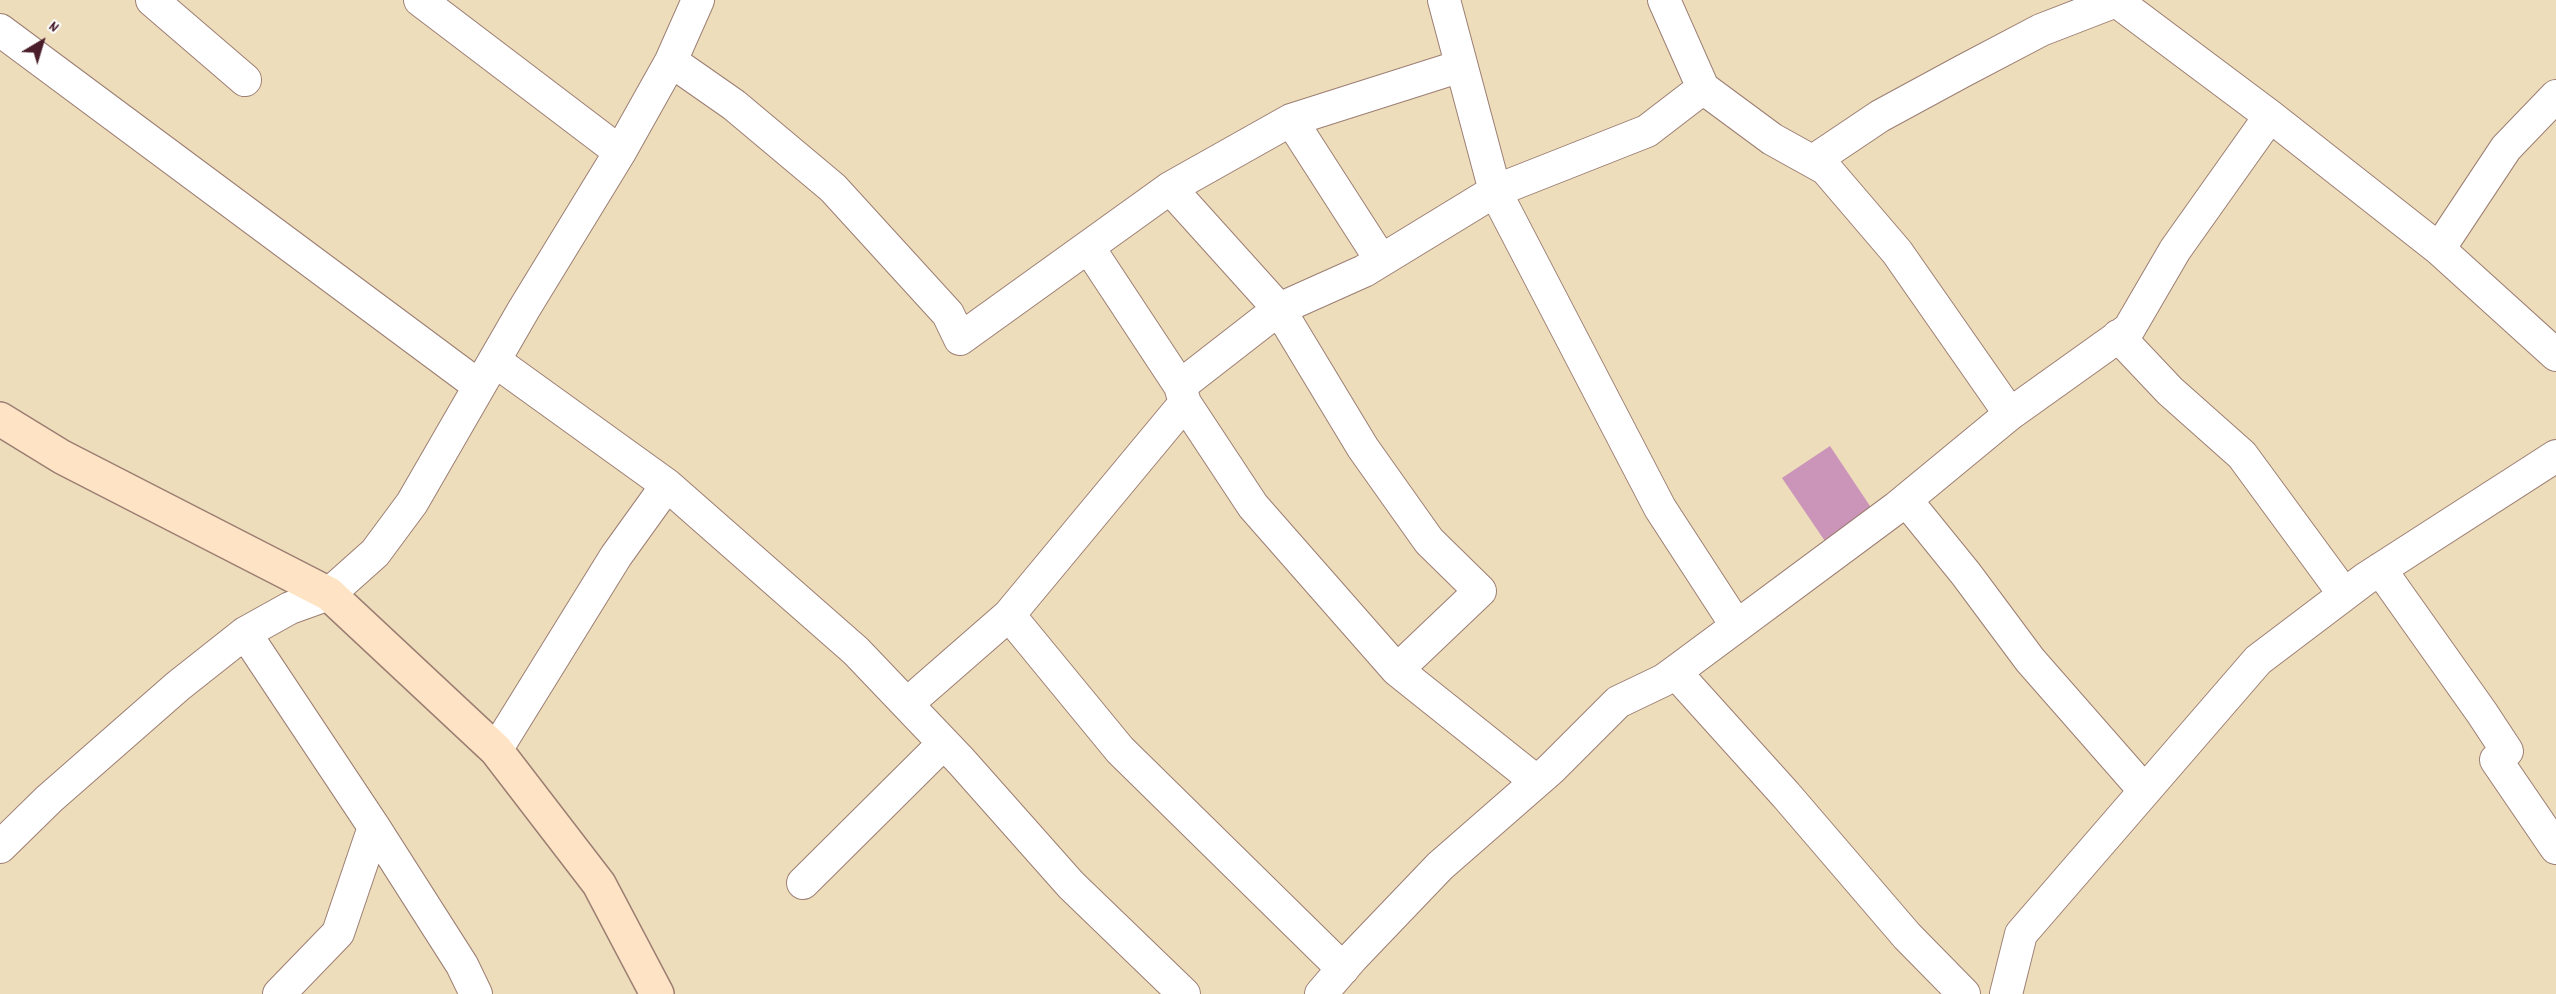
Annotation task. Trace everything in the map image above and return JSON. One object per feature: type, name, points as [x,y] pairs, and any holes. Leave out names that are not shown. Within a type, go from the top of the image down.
[{"type":"main road","points":[[0,419],[62,457],[329,594],[496,750],[599,884],[657,994]]},
{"type":"street","points":[[152,0],[245,81]]},
{"type":"street","points":[[420,0],[620,152]]},
{"type":"street","points":[[0,847],[49,799],[161,701],[245,633],[290,608],[329,594],[375,553],[412,503],[620,152],[671,61],[698,0]]},
{"type":"street","points":[[1444,0],[1495,191],[1660,508],[1736,625]]},
{"type":"street","points":[[1664,0],[1703,88],[1772,139],[1826,169],[1897,252],[2010,414]]},
{"type":"street","points":[[1813,161],[1880,116],[1972,66],[2041,30],[2115,0],[2439,249],[2556,355]]},
{"type":"street","points":[[0,30],[487,373],[668,485],[856,651],[944,743],[1071,885],[1184,994]]},
{"type":"street","points":[[671,61],[734,105],[833,188],[948,314],[960,339],[1170,188],[1292,120],[1461,66]]},
{"type":"street","points":[[907,704],[1008,615],[1182,395],[1278,309],[1364,271],[1495,191],[1647,131],[1703,88]]},
{"type":"street","points":[[2439,249],[2506,148],[2556,96]]},
{"type":"street","points":[[1321,994],[1440,866],[1536,781],[1618,702],[1664,680],[1675,672],[1905,500],[2010,414],[2129,329],[2175,249],[2270,117]]},
{"type":"street","points":[[1292,120],[1382,260]]},
{"type":"street","points":[[1170,188],[1278,309],[1363,448],[1429,541],[1480,591],[1397,670]]},
{"type":"street","points":[[1089,248],[1253,506],[1397,670],[1536,781]]},
{"type":"street","points":[[2118,336],[2170,391],[2242,455],[2344,594]]},
{"type":"street","points":[[2006,994],[2021,934],[2258,660],[2380,569],[2556,456]]},
{"type":"street","points":[[496,750],[616,556],[668,485]]},
{"type":"street","points":[[1905,500],[1966,574],[2030,660],[2144,790]]},
{"type":"street","points":[[2380,569],[2507,751],[2496,760],[2556,848]]},
{"type":"street","points":[[1008,615],[1120,750],[1342,969]]},
{"type":"street","points":[[245,633],[374,827],[462,965],[476,994]]},
{"type":"street","points":[[1675,672],[1786,795],[1907,936],[1964,994]]},
{"type":"street","points":[[803,883],[944,743]]},
{"type":"street","points":[[279,994],[338,933],[374,827]]},
{"type":"building","points":[[1830,446],[1876,515],[1829,547],[1782,478]]}]
